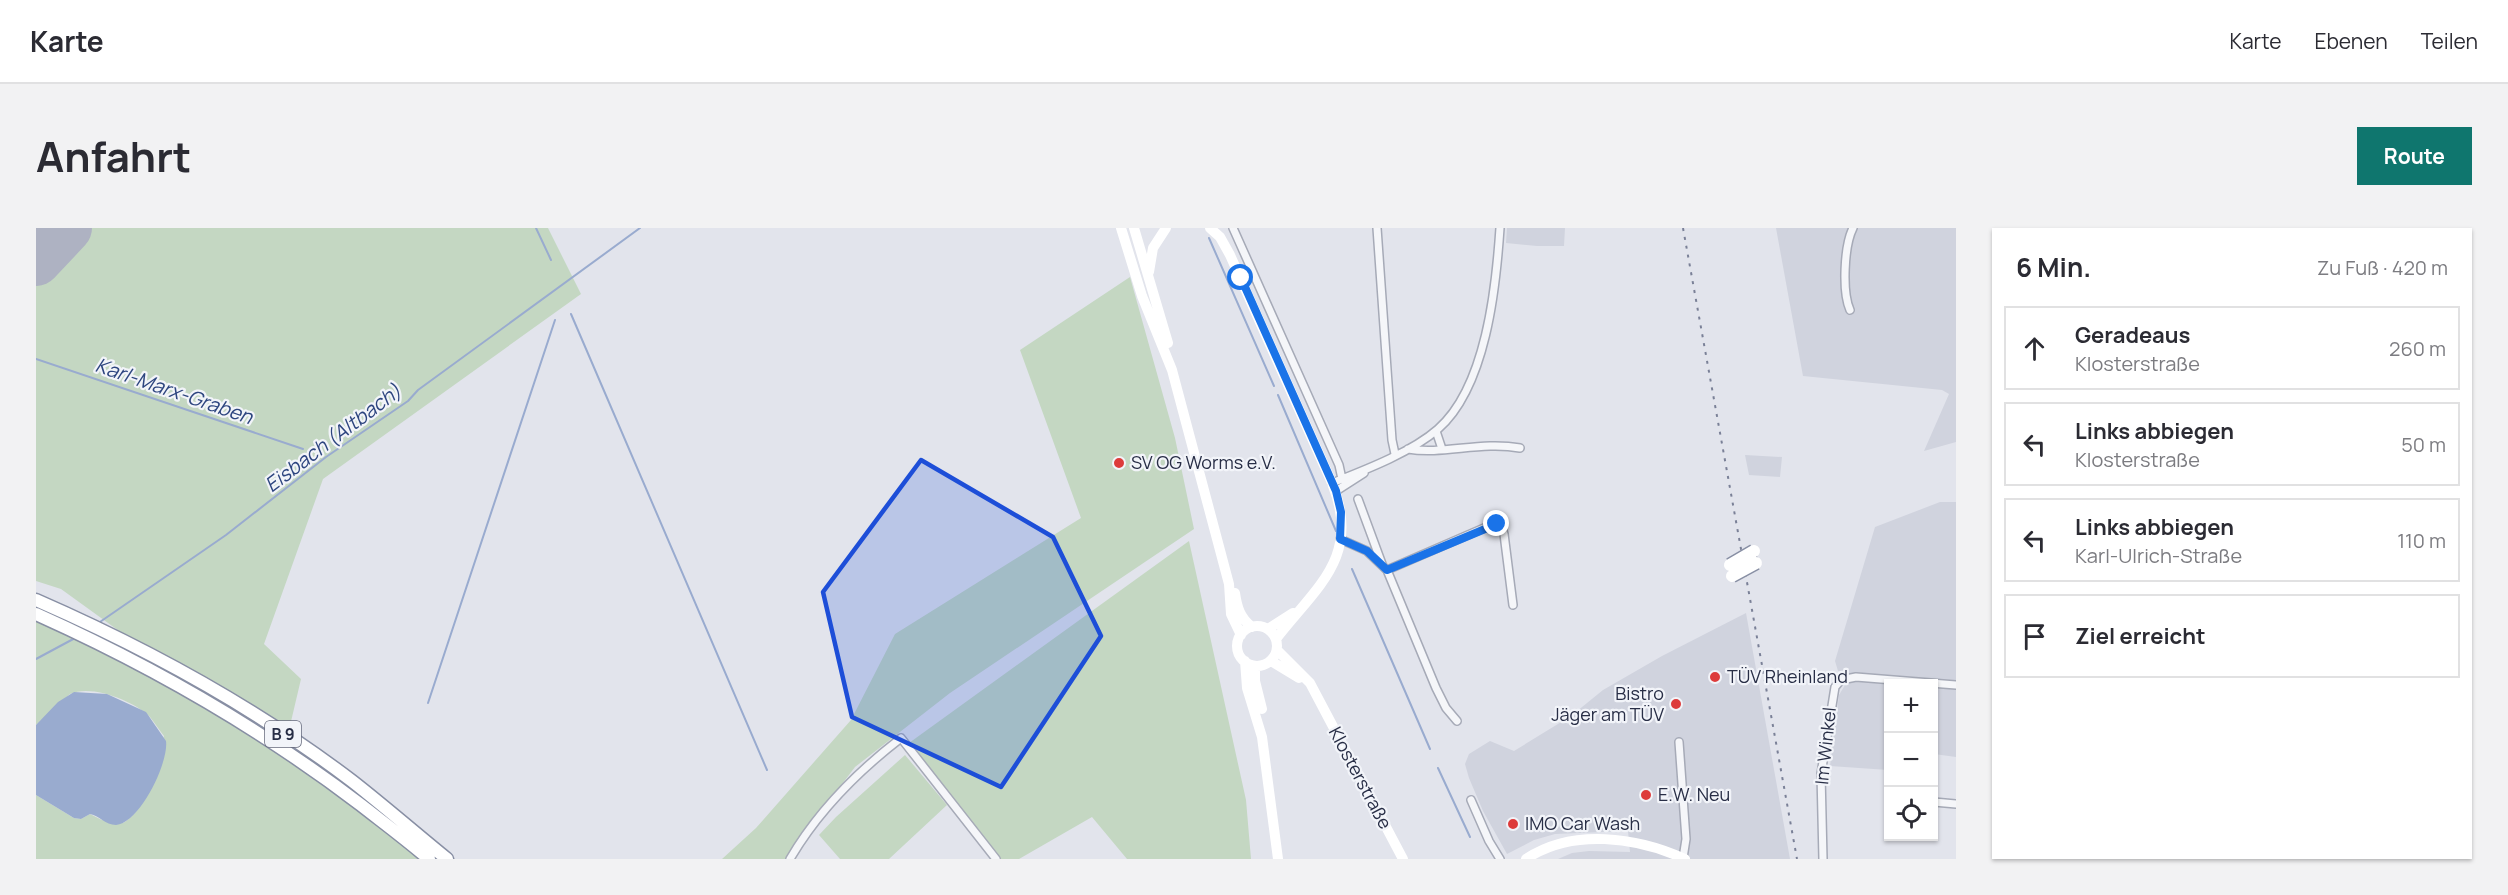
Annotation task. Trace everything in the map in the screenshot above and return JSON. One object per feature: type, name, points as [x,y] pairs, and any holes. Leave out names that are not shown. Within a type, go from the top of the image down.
[{"type":"highway","points":[[1731,571],[1755,557]]},
{"type":"highway","name":"B 9","points":[[36,600],[82,621],[227,698],[317,756],[447,859]]},
{"type":"highway","name":"B 9","points":[[36,614],[165,677],[268,738],[348,795],[429,859]]},
{"type":"main road","points":[[1121,228],[1142,296],[1172,370],[1192,438],[1229,584],[1231,614],[1241,635],[1238,648],[1250,663],[1255,681],[1274,772],[1285,859]]},
{"type":"main road","points":[[1134,228],[1239,612],[1252,627],[1268,629],[1308,602]]},
{"type":"main road","points":[[1149,278],[1153,248],[1166,228]]},
{"type":"main road","points":[[1210,228],[1225,246],[1337,484],[1341,512],[1340,539],[1330,571],[1276,644],[1271,661],[1262,665],[1250,663]]},
{"type":"main road","points":[[1241,635],[1252,627]]},
{"type":"main road","name":"Klosterstraße","points":[[1268,629],[1276,644],[1304,675],[1317,696],[1403,859]]},
{"type":"main road","name":"Klosterstraße","points":[[1271,661],[1296,676],[1317,696]]},
{"type":"main road","points":[[1250,663],[1247,687],[1262,737],[1272,795],[1278,859]]},
{"type":"main road","points":[[1526,859],[1555,845],[1592,840],[1626,840],[1684,859]]},
{"type":"street","points":[[1219,228],[1225,246]]},
{"type":"street","points":[[1233,228],[1339,465],[1337,484]]},
{"type":"street","points":[[1377,228],[1392,440],[1395,454]]},
{"type":"street","points":[[1337,484],[1408,449],[1436,431],[1452,413],[1463,395],[1480,351],[1492,301],[1500,228]]},
{"type":"street","points":[[1850,310],[1845,290],[1848,242],[1853,228]]},
{"type":"street","points":[[1436,431],[1442,449]]},
{"type":"street","points":[[1408,449],[1442,449],[1495,444],[1520,448]]},
{"type":"street","points":[[1337,484],[1349,485],[1371,467]]},
{"type":"street","points":[[1358,499],[1436,688],[1446,708],[1457,721]]},
{"type":"street","points":[[1385,567],[1491,525],[1501,525],[1513,605]]},
{"type":"street","points":[[1340,539],[1364,550],[1385,567]]},
{"type":"street","name":"Im Winkel","points":[[1823,859],[1821,774],[1835,687],[1841,680],[1856,677],[1956,685]]},
{"type":"street","points":[[790,859],[815,821],[855,778],[901,738],[996,859]]},
{"type":"street","points":[[1678,742],[1686,839],[1684,859]]},
{"type":"street","points":[[1471,800],[1489,841],[1500,859]]},
{"type":"street","points":[[1938,802],[1956,804]]},
{"type":"highlighted area","points":[[921,460],[1053,537],[1101,636],[1001,787],[852,717],[823,592]]},
{"type":"shaded area","points":[[1507,228],[1565,228],[1564,246],[1506,243]]},
{"type":"shaded area","points":[[1776,228],[1956,228],[1956,442],[1924,451],[1949,394],[1942,390],[1803,376]]},
{"type":"shaded area","points":[[1745,455],[1782,457],[1780,477],[1749,475]]},
{"type":"shaded area","points":[[1940,502],[1956,502],[1956,757],[1938,755],[1938,679],[1884,679],[1884,770],[1830,766],[1839,695],[1845,685],[1846,674],[1838,671],[1835,661],[1875,527]]},
{"type":"shaded area","points":[[1746,613],[1790,859],[1558,859],[1572,853],[1589,851],[1630,852],[1628,831],[1555,834],[1534,840],[1507,854],[1483,811],[1469,778],[1465,764],[1469,754],[1490,741],[1514,751],[1571,716],[1603,690],[1662,656]]},
{"type":"green space","points":[[36,228],[548,228],[581,294],[323,479],[264,644],[301,679],[289,730],[126,636],[61,589],[36,581]]},
{"type":"green space","points":[[1130,277],[1175,438],[1194,529],[950,693],[855,767],[785,859],[722,859],[756,828],[851,720],[895,634],[1081,518],[1020,350]]},
{"type":"green space","points":[[1189,541],[1246,800],[1251,859],[1127,859],[1092,817],[1019,859],[998,859],[909,743]]},
{"type":"green space","points":[[36,620],[94,647],[208,707],[323,783],[420,859],[36,859],[36,795],[74,818],[81,819],[90,814],[102,820],[123,823],[140,807],[150,784],[164,736],[150,717],[134,705],[112,696],[90,691],[70,694],[36,725]]},
{"type":"green space","points":[[905,755],[947,805],[889,859],[840,859],[819,835]]},
{"type":"water","points":[[74,692],[107,694],[146,712],[166,741],[163,763],[151,790],[143,803],[125,822],[116,825],[109,824],[90,814],[81,819],[74,818],[36,795],[36,725],[58,702]]},
{"type":"waterway","points":[[536,228],[551,260]]},
{"type":"waterway","name":"Eisbach (Altbach)","points":[[97,624],[226,535],[326,457],[408,401],[418,390],[640,228]]},
{"type":"waterway","points":[[1209,238],[1274,386]]},
{"type":"waterway","points":[[571,314],[767,770]]},
{"type":"waterway","points":[[428,703],[555,320]]},
{"type":"waterway","name":"Karl-Marx-Graben","points":[[36,359],[303,449]]},
{"type":"waterway","points":[[1278,395],[1336,531]]},
{"type":"waterway","points":[[1352,569],[1430,749]]},
{"type":"waterway","name":"Eisbach (Altbach)","points":[[36,659],[77,637]]},
{"type":"waterway","points":[[1438,768],[1470,837]]},
{"type":"runway","points":[[36,261],[67,228]]},
{"type":"railway","points":[[1683,228],[1797,859]]},
{"type":"place","name":"SV OG Worms e.V.","points":[[1119,463]]},
{"type":"place","name":"TÜV Rheinland","points":[[1715,677]]},
{"type":"place","name":"Bistro Jäger am TÜV","points":[[1676,704]]},
{"type":"place","name":"E.W. Neu","points":[[1646,795]]},
{"type":"place","name":"IMO Car Wash","points":[[1513,824]]},
{"type":"route","points":[[1241,278],[1336,491],[1341,512],[1340,539],[1367,551],[1387,570],[1497,524]]}]
